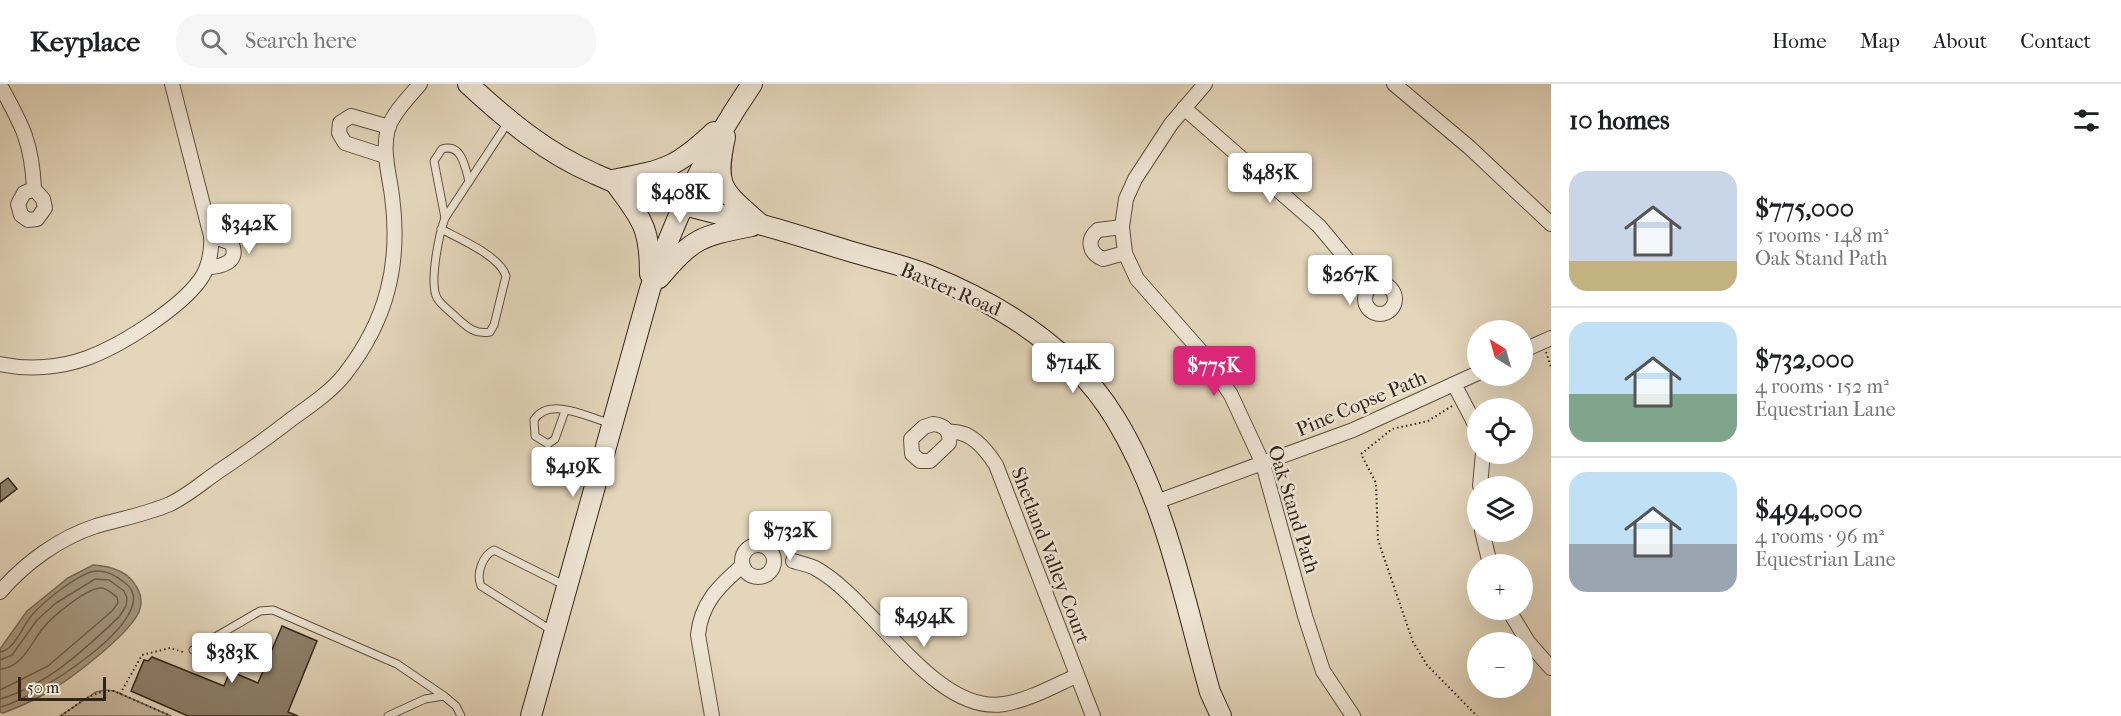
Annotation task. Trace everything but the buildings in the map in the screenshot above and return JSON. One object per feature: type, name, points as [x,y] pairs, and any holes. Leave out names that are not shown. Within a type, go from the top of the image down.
[{"type":"main road","name":"Baxter Road","points":[[468,84],[509,121],[553,152],[597,176],[682,205],[761,225],[926,274],[1020,321],[1073,365],[1108,407],[1144,471],[1156,502],[1210,693],[1221,716]]},
{"type":"main road","points":[[531,716],[650,289],[682,205],[729,118],[752,84]]},
{"type":"main road","points":[[650,289],[650,244],[645,226],[613,180],[674,165],[690,155],[729,118]]},
{"type":"main road","points":[[729,118],[719,164],[721,180],[728,195],[761,225]]},
{"type":"main road","points":[[650,289],[680,253],[694,242],[709,235],[761,225]]},
{"type":"street","points":[[0,364],[26,368],[65,364],[111,347],[180,300],[200,280],[207,267],[212,247],[211,236],[172,84]]},
{"type":"street","points":[[0,592],[16,574],[51,547],[93,527],[171,503],[267,439],[319,399],[343,377],[365,347],[379,319],[389,290],[394,256],[395,224],[385,156],[389,127],[401,106],[420,84]]},
{"type":"street","name":"Oak Stand Path","points":[[1205,84],[1171,124],[1135,179],[1126,199],[1122,227],[1125,253],[1137,279],[1205,356],[1231,395],[1263,464],[1305,616],[1323,671],[1353,716]]},
{"type":"street","points":[[1394,84],[1469,147],[1551,224]]},
{"type":"street","points":[[0,85],[26,135],[33,166],[34,189]]},
{"type":"street","points":[[1184,108],[1319,226],[1370,287]]},
{"type":"street","points":[[385,156],[345,143],[339,133],[340,123],[351,116],[389,127]]},
{"type":"street","points":[[1122,227],[1098,230],[1090,243],[1094,254],[1103,259],[1114,258],[1125,253]]},
{"type":"street","points":[[207,267],[222,267],[228,264],[233,254],[234,246],[231,243],[211,236]]},
{"type":"street","points":[[1533,346],[1551,338]]},
{"type":"street","name":"Pine Copse Path","points":[[1156,502],[1353,430],[1467,378]]},
{"type":"street","points":[[1454,384],[1467,408]]},
{"type":"street","name":"Shetland Valley Court","points":[[949,432],[959,431],[973,439],[988,453],[996,465],[1094,716]]},
{"type":"street","points":[[712,716],[698,635],[699,621],[709,598],[742,566],[745,551],[754,545],[769,549],[785,560],[819,571],[845,592],[935,680],[958,696],[981,704],[1003,705],[1077,676]]},
{"type":"street","points":[[742,566],[748,574],[762,577],[785,560]]},
{"type":"street","points":[[1515,620],[1528,642],[1551,668]]},
{"type":"lane","points":[[441,229],[496,261],[504,270],[506,276],[494,325],[490,332],[474,331],[437,299],[434,288],[441,229],[445,218],[509,121]]},
{"type":"lane","points":[[445,218],[434,161],[442,149],[453,148],[459,153],[469,181]]},
{"type":"lane","points":[[565,411],[555,439],[548,444],[541,442],[535,436],[534,420],[538,414],[552,407],[612,424]]},
{"type":"lane","points":[[555,633],[481,586],[479,580],[483,562],[494,550],[568,587]]},
{"type":"lane","points":[[193,650],[260,611],[273,610],[397,664],[444,696],[456,706],[461,716]]},
{"type":"lane","points":[[388,716],[425,699],[444,696]]},
{"type":"path","points":[[1538,356],[1546,352],[1551,367]]},
{"type":"path","points":[[1463,400],[1428,421],[1392,429],[1361,454],[1376,483],[1378,540],[1413,642],[1427,665],[1477,716]]},
{"type":"path","points":[[120,694],[142,655],[170,648],[185,653],[193,650]]},
{"type":"path","points":[[61,716],[96,692],[105,690],[171,716]]},
{"type":"shaded area","points":[[114,691],[171,716],[60,716],[96,692]]},
{"type":"water","points":[[93,565],[105,566],[128,576],[140,595],[139,612],[122,634],[65,681],[32,701],[3,713],[0,712],[0,649],[27,611],[68,578]]}]
